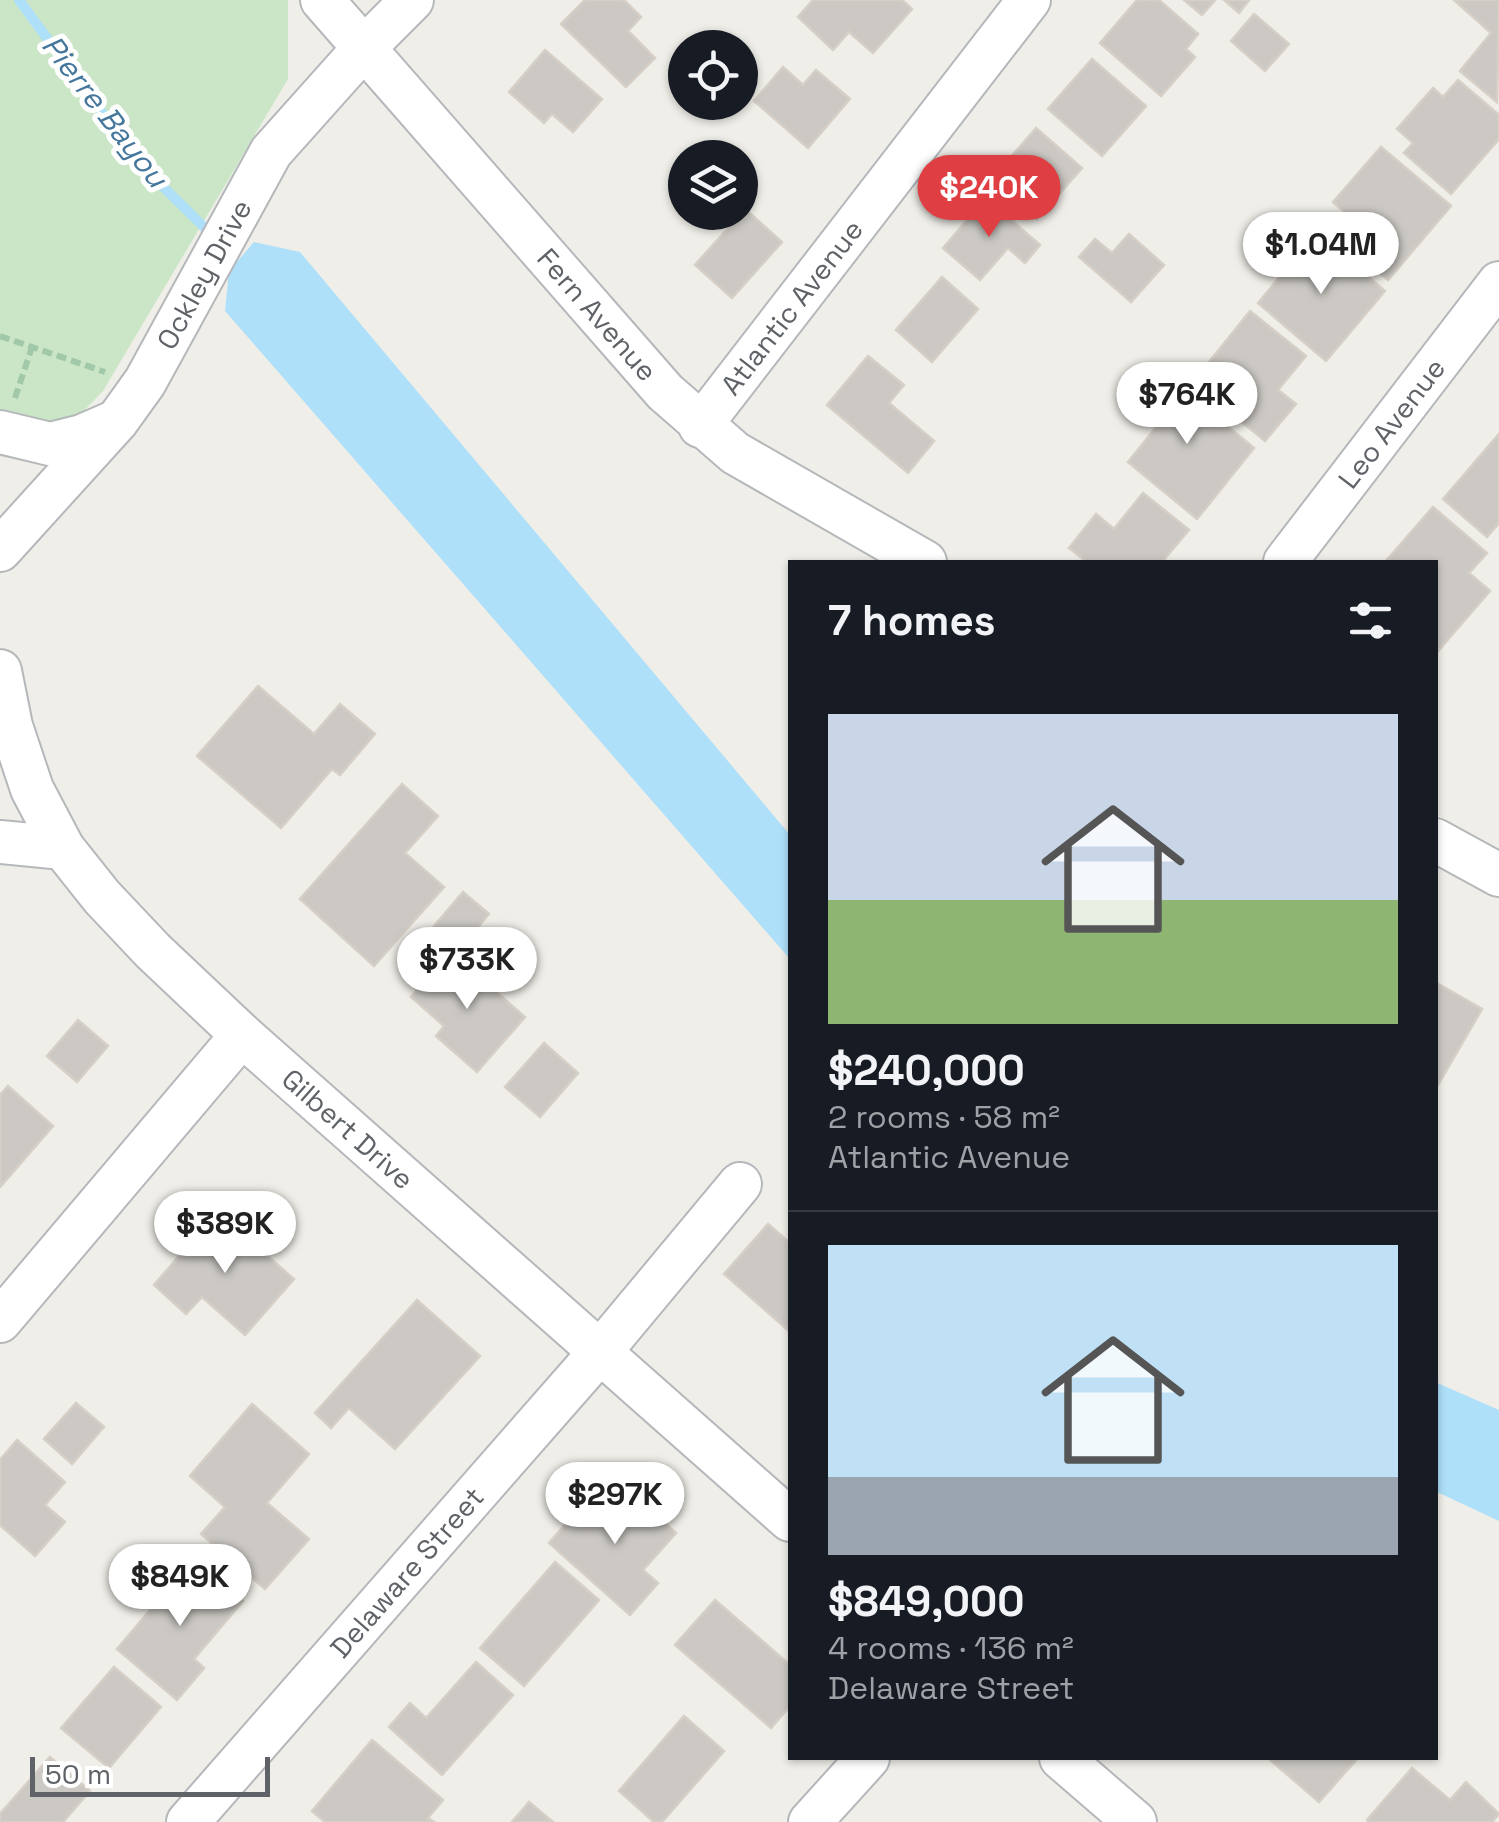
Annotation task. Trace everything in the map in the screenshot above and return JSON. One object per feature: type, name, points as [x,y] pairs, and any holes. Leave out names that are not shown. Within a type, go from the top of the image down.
[{"type":"street","name":"Fern Avenue","points":[[322,0],[664,392],[700,426],[735,453],[922,560]]},
{"type":"street","name":"Ockley Drive","points":[[0,550],[117,421],[125,377],[271,152],[363,48],[412,0]]},
{"type":"street","name":"Atlantic Avenue","points":[[700,426],[1029,0]]},
{"type":"street","name":"Leo Avenue","points":[[1288,560],[1499,283]]},
{"type":"street","points":[[5,423],[50,444],[117,421]]},
{"type":"street","name":"Gilbert Drive","points":[[0,671],[11,726],[32,789],[63,848],[102,897],[242,1035],[788,1518]]},
{"type":"street","points":[[0,842],[63,848]]},
{"type":"street","points":[[1438,842],[1499,875]]},
{"type":"street","points":[[0,1321],[242,1035]]},
{"type":"street","name":"Delaware Street","points":[[188,1822],[600,1352],[740,1184]]},
{"type":"street","points":[[810,1822],[866,1760]]},
{"type":"street","points":[[1063,1760],[1135,1822]]},
{"type":"path","points":[[0,336],[125,377]]},
{"type":"path","points":[[5,423],[32,347]]},
{"type":"green space","points":[[0,0],[288,0],[288,79],[103,391],[71,424],[0,425]]},
{"type":"water","points":[[254,242],[300,252],[788,833],[788,957],[225,311],[229,271]]},
{"type":"water","points":[[1438,1383],[1499,1410],[1499,1521],[1438,1492]]},
{"type":"building","points":[[585,0],[624,0],[641,17],[628,31],[655,58],[626,87],[561,24]]},
{"type":"building","points":[[813,0],[902,0],[912,9],[873,53],[849,32],[833,50],[798,17]]},
{"type":"building","points":[[1137,0],[1159,0],[1198,34],[1186,49],[1195,57],[1161,96],[1100,43]]},
{"type":"building","points":[[1184,0],[1215,0],[1202,15]]},
{"type":"building","points":[[1224,0],[1249,0],[1239,13]]},
{"type":"building","points":[[1454,0],[1499,0],[1497,102],[1460,71],[1491,33]]},
{"type":"building","points":[[1254,14],[1289,44],[1265,71],[1231,41]]},
{"type":"building","points":[[545,50],[602,99],[573,132],[552,114],[544,123],[509,92]]},
{"type":"building","points":[[1092,59],[1146,106],[1102,156],[1048,109]]},
{"type":"building","points":[[783,67],[803,85],[816,70],[850,99],[808,148],[758,104],[758,96]]},
{"type":"building","points":[[1458,80],[1499,115],[1499,139],[1451,194],[1404,153],[1413,143],[1397,129],[1433,88],[1443,97]]},
{"type":"building","points":[[1036,128],[1082,168],[1037,219],[992,179]]},
{"type":"building","points":[[1381,147],[1451,206],[1388,280],[1337,237],[1353,219],[1333,202]]},
{"type":"building","points":[[986,198],[1040,245],[1025,263],[1008,248],[980,280],[943,248]]},
{"type":"building","points":[[758,221],[782,242],[732,298],[695,265],[726,230],[758,230]]},
{"type":"building","points":[[1316,233],[1385,291],[1326,361],[1258,303]]},
{"type":"building","points":[[1129,234],[1164,265],[1131,302],[1079,257],[1095,239],[1112,253]]},
{"type":"building","points":[[942,277],[978,309],[932,362],[896,330]]},
{"type":"building","points":[[1250,311],[1306,356],[1278,390],[1296,404],[1265,441],[1193,382]]},
{"type":"building","points":[[868,356],[904,385],[889,403],[934,441],[908,473],[827,405]]},
{"type":"building","points":[[1160,371],[1254,448],[1197,519],[1128,462],[1161,421],[1136,400]]},
{"type":"building","points":[[1499,434],[1499,523],[1487,537],[1443,499]]},
{"type":"building","points":[[1143,493],[1189,530],[1164,560],[1084,560],[1069,548],[1096,514],[1114,529]]},
{"type":"building","points":[[1433,507],[1487,553],[1469,573],[1490,591],[1438,651],[1438,560],[1387,560]]},
{"type":"building","points":[[258,686],[314,734],[340,704],[375,734],[340,775],[332,769],[281,828],[197,756]]},
{"type":"building","points":[[402,784],[438,816],[405,853],[444,887],[374,966],[300,899]]},
{"type":"building","points":[[463,892],[489,914],[460,948],[434,926]]},
{"type":"building","points":[[450,952],[525,1017],[477,1072],[436,1036],[444,1026],[411,997]]},
{"type":"building","points":[[1438,984],[1482,1009],[1438,1085]]},
{"type":"building","points":[[78,1020],[108,1046],[77,1082],[47,1056]]},
{"type":"building","points":[[544,1043],[578,1073],[540,1117],[505,1087]]},
{"type":"building","points":[[8,1086],[53,1126],[0,1187],[0,1095]]},
{"type":"building","points":[[217,1212],[294,1279],[245,1335],[202,1297],[186,1314],[154,1285]]},
{"type":"building","points":[[768,1224],[788,1241],[788,1330],[724,1274]]},
{"type":"building","points":[[417,1300],[480,1356],[395,1449],[349,1408],[331,1428],[315,1413]]},
{"type":"building","points":[[76,1403],[104,1427],[72,1464],[44,1439]]},
{"type":"building","points":[[252,1404],[309,1454],[267,1503],[309,1539],[265,1589],[201,1534],[225,1507],[190,1476]]},
{"type":"building","points":[[17,1440],[65,1482],[45,1505],[65,1522],[35,1556],[0,1525],[0,1460]]},
{"type":"building","points":[[624,1486],[676,1533],[643,1570],[658,1583],[630,1615],[549,1543],[588,1499],[602,1511]]},
{"type":"building","points":[[193,1559],[243,1601],[194,1659],[204,1668],[177,1700],[117,1649]]},
{"type":"building","points":[[555,1562],[599,1600],[524,1686],[480,1648]]},
{"type":"building","points":[[715,1600],[788,1663],[788,1708],[771,1728],[675,1645]]},
{"type":"building","points":[[476,1662],[513,1695],[442,1775],[389,1727],[410,1703],[426,1718]]},
{"type":"building","points":[[114,1667],[161,1707],[109,1768],[61,1728]]},
{"type":"building","points":[[684,1716],[724,1751],[662,1822],[654,1822],[619,1791]]},
{"type":"building","points":[[372,1740],[443,1800],[428,1818],[434,1822],[325,1822],[312,1811]]},
{"type":"building","points":[[50,1757],[90,1791],[63,1822],[0,1822],[0,1814]]},
{"type":"building","points":[[1270,1760],[1356,1760],[1319,1802]]},
{"type":"building","points":[[1412,1768],[1450,1800],[1466,1782],[1499,1814],[1492,1822],[1369,1822]]},
{"type":"building","points":[[529,1802],[553,1822],[512,1822]]},
{"type":"waterway","name":"Pierre Bayou","points":[[19,0],[138,162],[215,238]]}]
